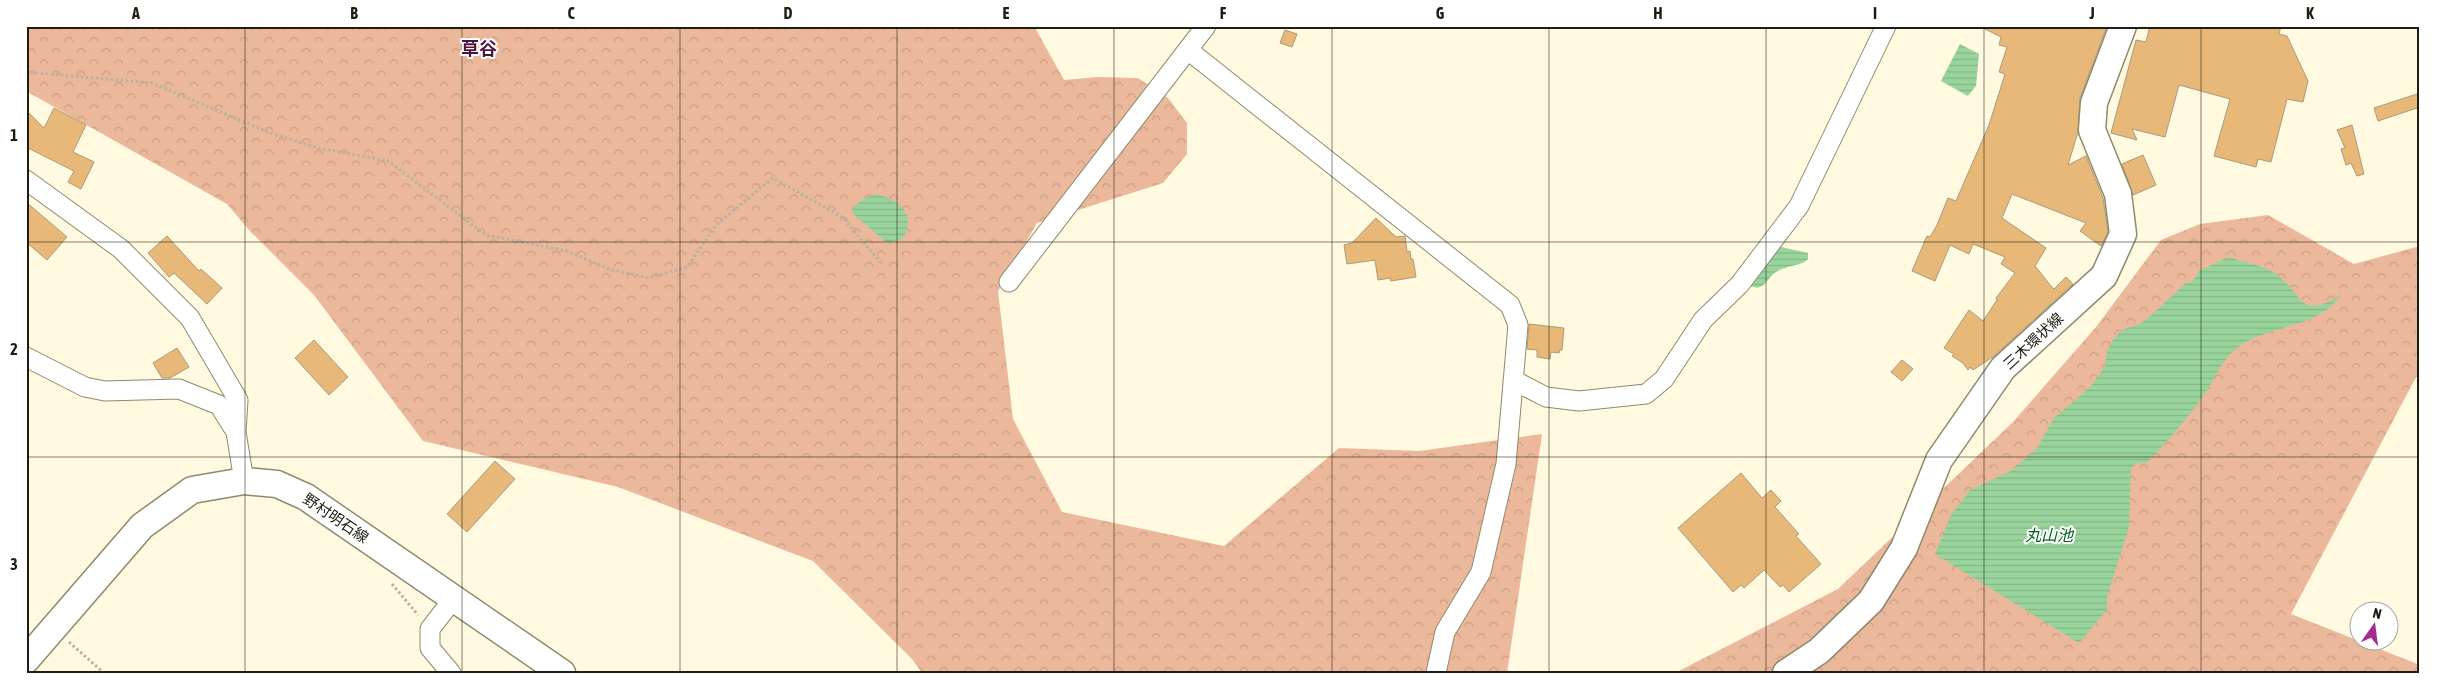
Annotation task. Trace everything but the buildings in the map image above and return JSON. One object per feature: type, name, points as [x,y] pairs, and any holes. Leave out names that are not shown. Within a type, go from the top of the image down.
[{"type":"main road","name":"三木環状線","points":[[1786,673],[1818,651],[1870,601],[1904,548],[1939,460],[2002,368],[2104,276],[2123,234],[2118,194],[2092,130],[2094,103],[2122,26]]},
{"type":"main road","name":"野村明石線","points":[[26,660],[142,526],[192,490],[244,481],[278,484],[306,496],[562,673]]},
{"type":"street","points":[[1009,282],[1206,26]]},
{"type":"street","points":[[1513,380],[1546,397],[1580,401],[1646,394],[1664,379],[1703,320],[1740,284],[1799,206],[1886,26]]},
{"type":"street","points":[[1188,50],[1510,305],[1518,325],[1506,464],[1481,572],[1444,632],[1436,673]]},
{"type":"street","points":[[26,180],[121,249],[190,318],[238,400],[236,432],[244,481]]},
{"type":"street","points":[[26,357],[85,387],[105,391],[179,389],[219,405],[236,432]]},
{"type":"street","points":[[451,673],[430,648],[430,629],[454,598]]},
{"type":"path","points":[[26,72],[152,83],[270,133],[318,148],[388,161],[486,236],[567,251],[608,269],[649,278],[687,267],[717,224],[773,178],[842,217],[882,264]]},
{"type":"path","points":[[388,580],[430,629]]},
{"type":"path","points":[[53,629],[104,673]]},
{"type":"green space","points":[[26,26],[1034,26],[1064,80],[1098,77],[1138,78],[1168,98],[1187,123],[1187,154],[1163,183],[1037,223],[998,291],[1013,419],[1062,512],[1224,546],[1339,448],[1419,451],[1542,434],[1507,673],[922,673],[912,659],[813,561],[618,487],[423,441],[314,295],[250,231],[227,204],[26,91]]},
{"type":"green space","points":[[2268,215],[2354,264],[2420,246],[2420,377],[2416,377],[2291,614],[2348,637],[2348,652],[2387,652],[2420,665],[2420,673],[1675,673],[1838,589],[2013,422],[2096,327],[2161,240],[2200,224]]},
{"type":"water","points":[[1960,44],[1979,54],[1976,86],[1968,96],[1941,81]]},
{"type":"water","points":[[875,194],[892,199],[904,209],[908,223],[902,239],[887,243],[852,213],[858,203]]},
{"type":"water","points":[[1781,247],[1808,253],[1808,259],[1805,262],[1776,272],[1762,286],[1751,286],[1751,281]]},
{"type":"water","name":"丸山池","points":[[2228,257],[2259,266],[2276,274],[2302,302],[2308,305],[2316,306],[2341,295],[2331,306],[2319,314],[2294,325],[2254,338],[2234,350],[2199,402],[2167,441],[2146,463],[2139,463],[2131,467],[2129,527],[2107,597],[2107,610],[2079,643],[1935,554],[1951,515],[1970,490],[2011,471],[2037,448],[2054,418],[2088,389],[2098,377],[2105,366],[2107,352],[2114,338],[2124,329],[2140,324],[2149,317],[2186,283],[2193,281],[2199,271]]},
{"type":"district","name":"草谷","points":[[479,48]]}]
